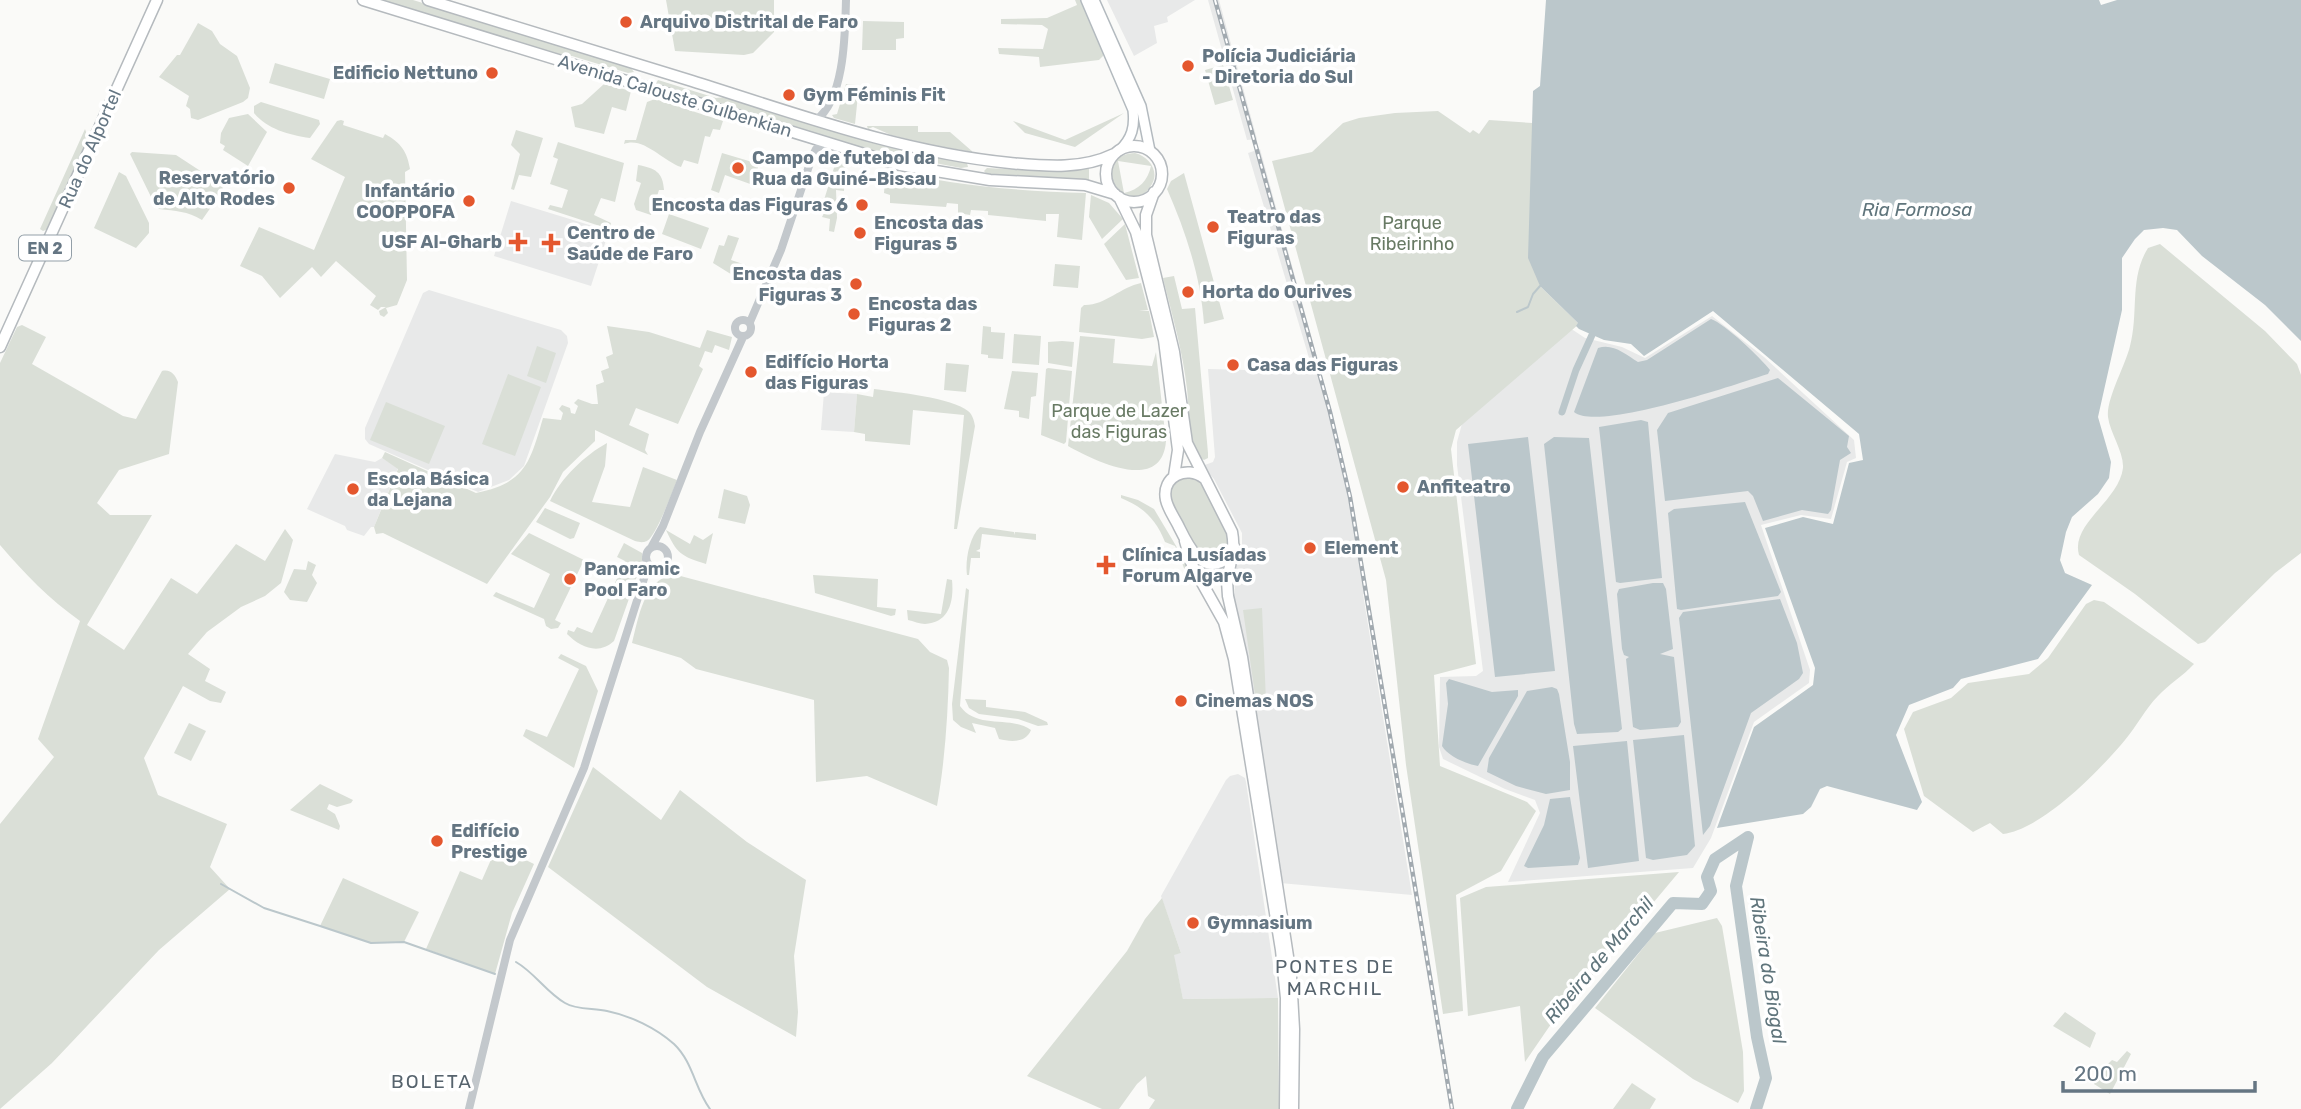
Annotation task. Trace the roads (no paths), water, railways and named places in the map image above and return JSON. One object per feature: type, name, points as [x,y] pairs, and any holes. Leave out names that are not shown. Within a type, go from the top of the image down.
[{"type":"main road","name":"Rua do Alportel","points":[[0,347],[157,0]]},
{"type":"main road","name":"Avenida Calouste Gulbenkian","points":[[363,0],[900,165],[990,180],[1085,185],[1117,195]]},
{"type":"main road","name":"Avenida Calouste Gulbenkian","points":[[428,0],[878,139],[956,156],[1031,165],[1090,164],[1117,152]]},
{"type":"main road","points":[[1086,0],[1133,110],[1135,123],[1132,133],[1106,170],[1110,187],[1136,232],[1164,340],[1178,450],[1174,476],[1167,485],[1166,499],[1185,541],[1192,565],[1224,622],[1234,659],[1286,998],[1285,1109]]},
{"type":"main road","points":[[1094,0],[1141,106],[1150,151],[1161,171],[1159,186],[1139,201],[1131,201],[1117,195]]},
{"type":"main road","points":[[569,64],[580,62],[635,77],[638,70],[629,62]]},
{"type":"main road","points":[[654,90],[649,85],[656,77],[713,94],[734,94]]},
{"type":"main road","points":[[1117,152],[1135,146],[1150,151]]},
{"type":"main road","points":[[900,165],[909,161],[970,171],[972,164],[956,156]]},
{"type":"main road","points":[[990,180],[979,173],[979,168],[1019,169],[1031,165]]},
{"type":"main road","points":[[1154,192],[1146,215],[1146,235],[1176,366],[1187,443],[1233,532],[1234,546],[1227,581],[1228,596],[1242,657],[1291,976],[1294,1028],[1293,1109]]},
{"type":"main road","points":[[0,353],[0,359]]},
{"type":"main road","points":[[1174,476],[1186,471],[1204,478]]},
{"type":"main road","points":[[1185,541],[1197,557],[1213,563],[1228,557],[1234,546]]},
{"type":"street","points":[[816,120],[827,110],[845,54],[846,0]]},
{"type":"street","points":[[827,110],[831,125]]},
{"type":"street","points":[[469,1109],[510,940],[584,768],[647,569],[648,550],[663,526],[700,432],[743,337],[751,330],[750,322],[781,250],[811,158],[813,145],[810,138]]},
{"type":"street","points":[[811,158],[816,149],[825,142]]},
{"type":"street","points":[[743,337],[736,332],[736,324],[743,320],[750,322]]},
{"type":"street","points":[[635,604],[653,572],[668,561],[663,526]]},
{"type":"street","points":[[652,546],[660,545],[667,550]]},
{"type":"street","points":[[646,559],[652,567],[662,567]]},
{"type":"water","name":"Ria Formosa","points":[[1546,0],[2099,0],[2101,5],[2117,0],[2301,0],[2301,341],[2265,305],[2202,256],[2177,230],[2144,230],[2135,239],[2122,258],[2122,310],[2098,417],[2111,462],[2109,478],[2098,494],[2072,517],[2060,560],[2065,573],[2092,585],[2038,659],[1961,679],[1953,688],[1909,705],[1896,735],[1922,802],[1917,810],[1827,786],[1820,789],[1811,807],[1803,814],[1717,828],[1754,727],[1813,685],[1815,668],[1765,528],[1803,517],[1833,524],[1849,463],[1863,460],[1859,434],[1713,311],[1644,356],[1631,344],[1604,340],[1579,329],[1576,326],[1578,323],[1540,286],[1528,258],[1533,91],[1540,86]]},
{"type":"water","points":[[1711,319],[1751,349],[1770,370],[1768,374],[1699,396],[1637,411],[1588,417],[1574,412],[1598,348],[1614,348],[1638,362],[1647,360]]},
{"type":"water","points":[[1778,378],[1849,436],[1847,447],[1851,453],[1840,460],[1828,514],[1802,510],[1763,521],[1753,496],[1748,491],[1665,501],[1657,430],[1668,413]]},
{"type":"water","points":[[1641,420],[1648,422],[1662,578],[1620,583],[1616,582],[1599,427]]},
{"type":"water","points":[[1528,437],[1555,671],[1495,677],[1468,444]]},
{"type":"water","points":[[1554,437],[1589,438],[1622,729],[1618,732],[1577,734],[1574,724],[1544,444]]},
{"type":"water","points":[[1745,502],[1781,592],[1778,596],[1677,609],[1668,513],[1674,509]]},
{"type":"water","points":[[1663,583],[1666,589],[1673,649],[1660,654],[1674,657],[1681,722],[1678,727],[1640,730],[1633,727],[1626,659],[1629,657],[1624,655],[1622,649],[1617,594],[1619,589]]},
{"type":"water","points":[[1780,599],[1797,643],[1803,673],[1799,679],[1751,713],[1710,826],[1703,835],[1679,618],[1683,612]]},
{"type":"water","points":[[1449,679],[1492,692],[1518,690],[1518,696],[1478,766],[1458,759],[1442,746],[1448,704],[1446,683]]},
{"type":"water","points":[[1552,687],[1557,689],[1559,694],[1570,762],[1570,790],[1546,794],[1516,786],[1487,772],[1489,758],[1527,691]]},
{"type":"water","points":[[1684,735],[1695,846],[1687,855],[1653,860],[1646,858],[1633,740]]},
{"type":"water","points":[[1627,741],[1639,861],[1588,868],[1573,746]]},
{"type":"water","points":[[1570,797],[1580,858],[1578,865],[1524,866],[1544,825],[1550,799]]},
{"type":"waterway","points":[[1517,312],[1528,307],[1533,294],[1540,286]]},
{"type":"waterway","points":[[1562,412],[1576,370],[1592,335]]},
{"type":"waterway","name":"Ribeira do Biogal","points":[[1748,837],[1736,886],[1757,1037],[1766,1078],[1756,1109]]},
{"type":"waterway","name":"Ribeira de Marchil","points":[[1517,1109],[1543,1057],[1673,903],[1702,904],[1711,891],[1707,877],[1715,859],[1748,837]]},
{"type":"waterway","points":[[221,884],[264,908],[371,943],[404,942],[495,974]]},
{"type":"waterway","points":[[516,962],[565,1003],[625,1016],[643,1023],[667,1038],[686,1059],[710,1109]]},
{"type":"railway","points":[[1215,0],[1330,412],[1350,497],[1452,1109]]},
{"type":"place","name":"Arquivo Distrital de Faro","points":[[626,22]]},
{"type":"place","name":"Polícia Judiciária - Diretoria do Sul","points":[[1188,66]]},
{"type":"place","name":"Edificio Nettuno","points":[[492,73]]},
{"type":"place","name":"Gym Féminis Fit","points":[[789,95]]},
{"type":"place","name":"Campo de futebol da Rua da Guiné-Bissau","points":[[738,168]]},
{"type":"place","name":"Reservatório de Alto Rodes","points":[[289,188]]},
{"type":"place","name":"Infantário COOPPOFA","points":[[469,201]]},
{"type":"place","name":"Encosta das Figuras 6","points":[[862,205]]},
{"type":"place","name":"Teatro das Figuras","points":[[1213,227]]},
{"type":"place","name":"Encosta das Figuras 5","points":[[860,233]]},
{"type":"place","name":"USF Al-Gharb","points":[[518,242]]},
{"type":"place","name":"Centro de Saúde de Faro","points":[[551,243]]},
{"type":"place","name":"Encosta das Figuras 3","points":[[856,284]]},
{"type":"place","name":"Horta do Ourives","points":[[1188,292]]},
{"type":"place","name":"Encosta das Figuras 2","points":[[854,314]]},
{"type":"place","name":"Casa das Figuras","points":[[1233,365]]},
{"type":"place","name":"Edifício Horta das Figuras","points":[[751,372]]},
{"type":"place","name":"Anfiteatro","points":[[1403,487]]},
{"type":"place","name":"Escola Básica da Lejana","points":[[353,489]]},
{"type":"place","name":"Element","points":[[1310,548]]},
{"type":"place","name":"Clínica Lusíadas Forum Algarve","points":[[1106,565]]},
{"type":"place","name":"Panoramic Pool Faro","points":[[570,579]]},
{"type":"place","name":"Cinemas NOS","points":[[1181,701]]},
{"type":"place","name":"Edifício Prestige","points":[[437,841]]},
{"type":"place","name":"Gymnasium","points":[[1193,923]]},
{"type":"district","name":"PONTES DE MARCHIL","points":[[1335,977]]},
{"type":"district","name":"BOLETA","points":[[432,1081]]},
{"type":"park label","name":"Parque Ribeirinho","points":[[1412,234]]},
{"type":"park label","name":"Parque de Lazer das Figuras","points":[[1119,421]]}]
